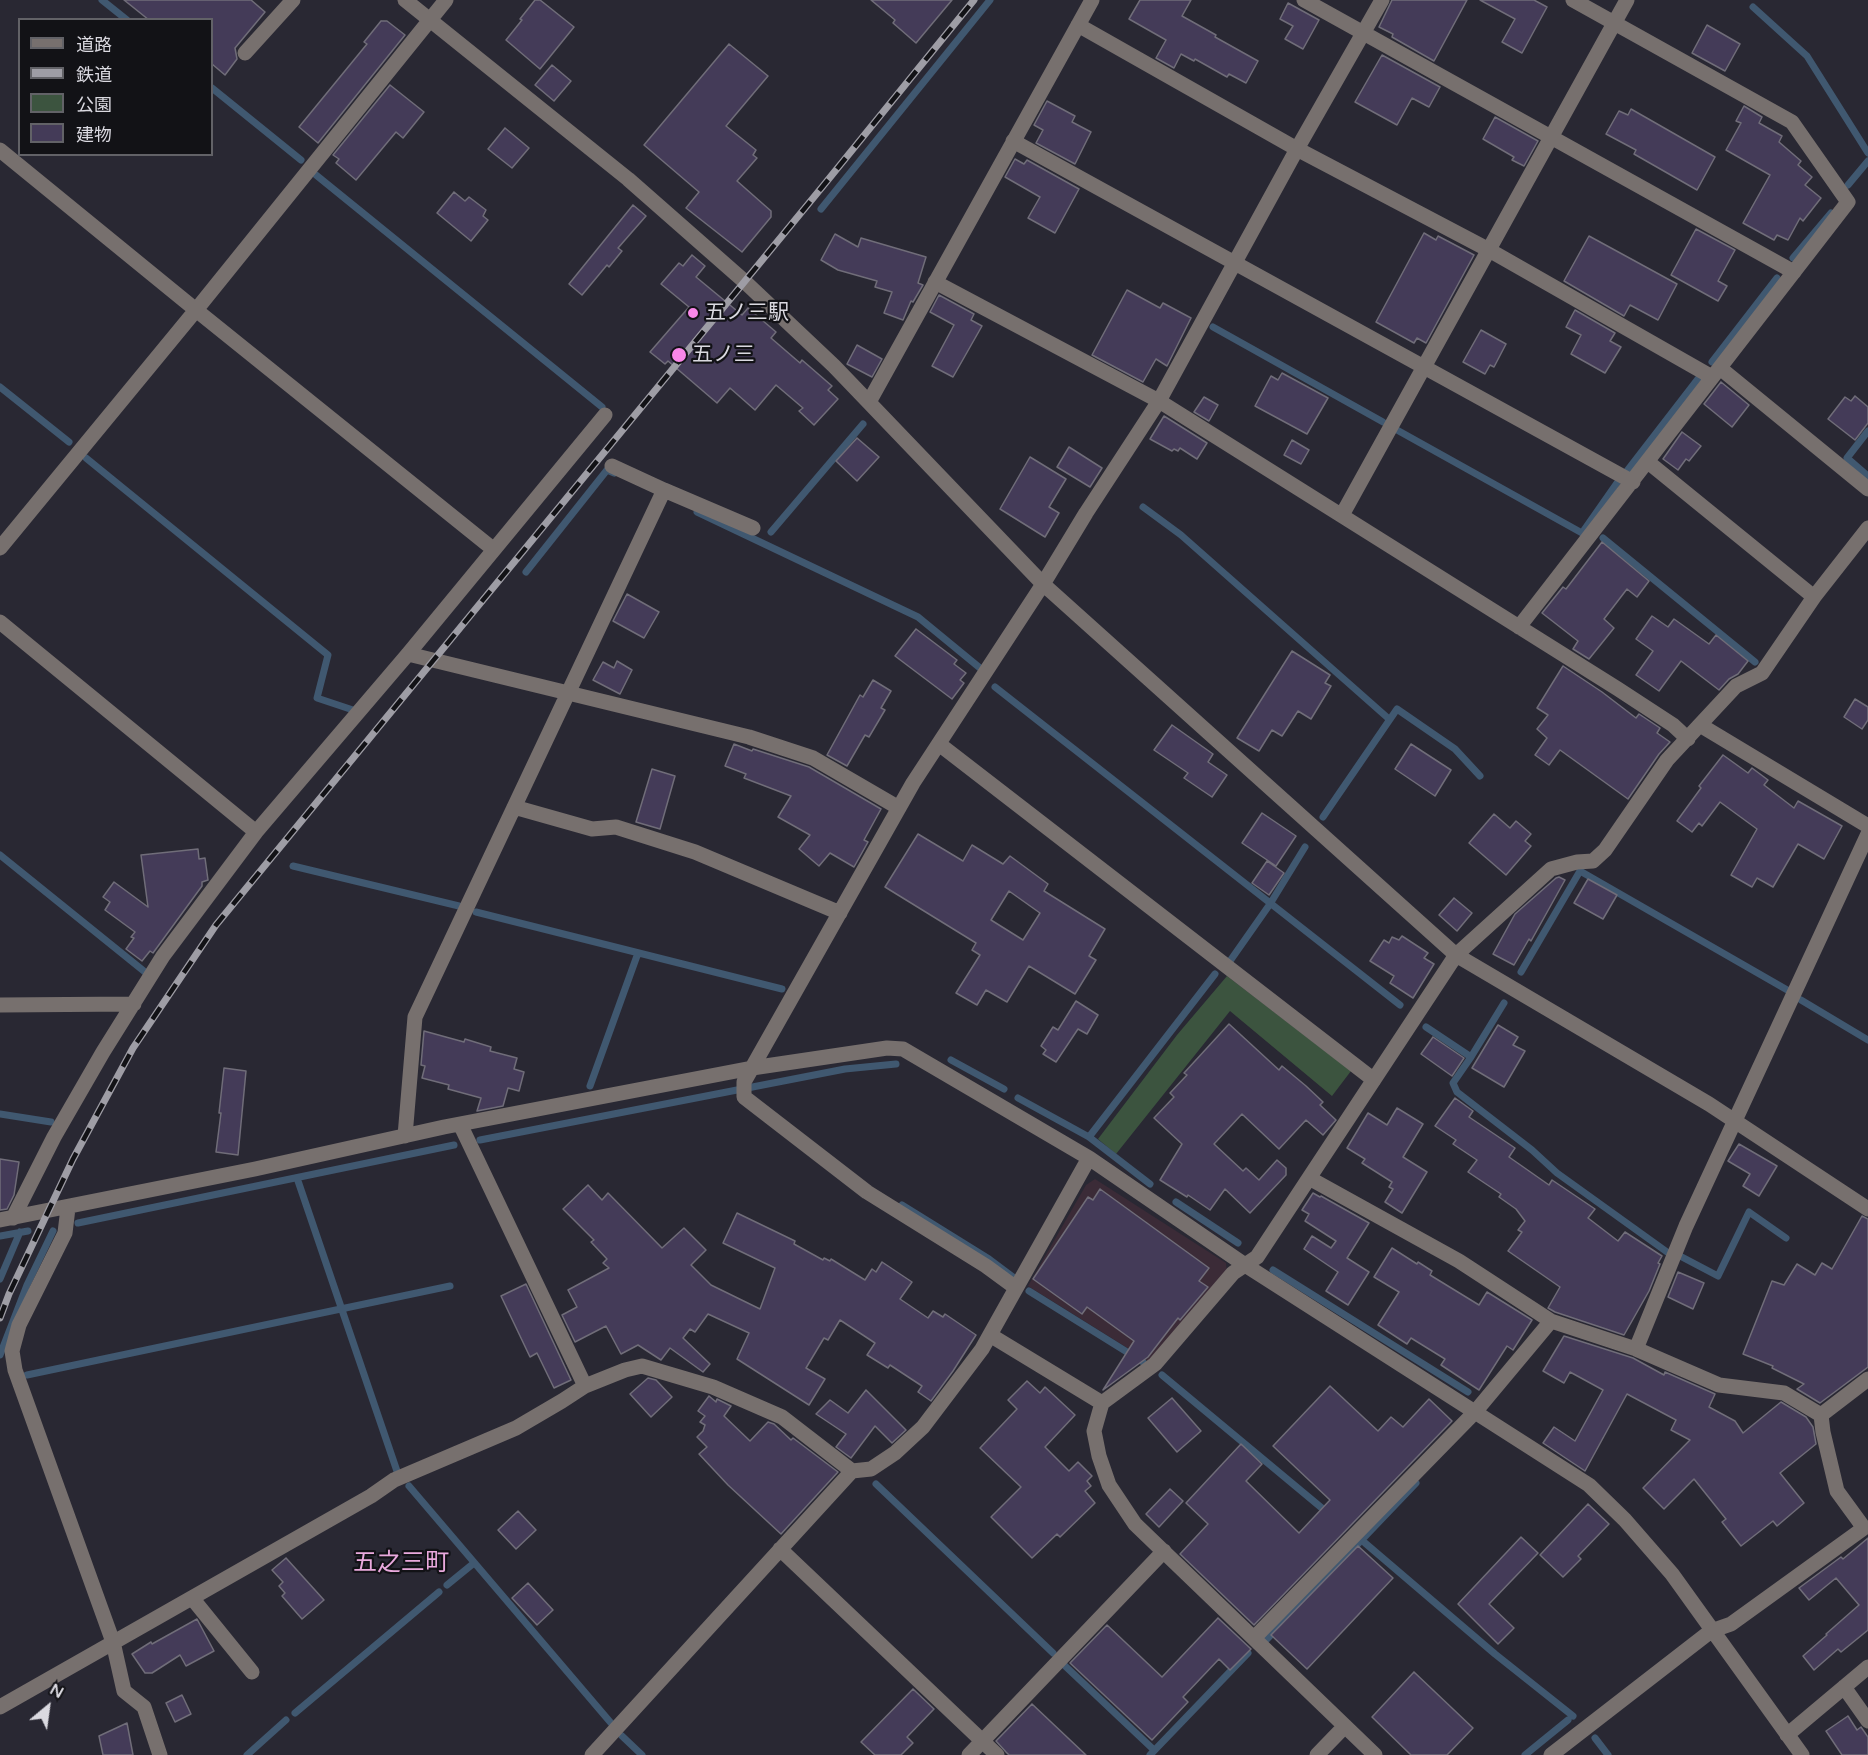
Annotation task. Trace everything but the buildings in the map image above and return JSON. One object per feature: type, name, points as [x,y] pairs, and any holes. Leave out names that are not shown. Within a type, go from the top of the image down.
[{"type":"street","points":[[245,53],[293,0]]},
{"type":"street","points":[[405,0],[628,179],[744,281],[834,366],[1043,584],[1456,955],[1709,1104],[1868,1209]]},
{"type":"street","points":[[0,548],[446,0]]},
{"type":"street","points":[[869,402],[1092,0]]},
{"type":"street","points":[[1304,0],[1794,272]]},
{"type":"street","points":[[1016,1288],[986,1266],[867,1192],[744,1097],[744,1082],[913,783],[1159,402],[1382,0]]},
{"type":"street","points":[[1519,627],[1848,202],[1792,122],[1573,0]]},
{"type":"street","points":[[1342,515],[1627,0]]},
{"type":"street","points":[[1078,25],[1298,149],[1716,372],[1868,489]]},
{"type":"street","points":[[1013,141],[1633,482]]},
{"type":"street","points":[[0,150],[493,549]]},
{"type":"street","points":[[935,282],[1159,402],[1618,688],[1673,725],[1688,739]]},
{"type":"street","points":[[7,1219],[163,956],[256,832],[408,654],[605,414]]},
{"type":"street","points":[[1648,462],[1814,597]]},
{"type":"street","points":[[612,466],[753,528]]},
{"type":"street","points":[[405,1136],[415,1017],[664,490]]},
{"type":"street","points":[[1375,1755],[1135,1524],[1109,1485],[1100,1456],[1094,1431],[1102,1403],[1155,1364],[1233,1273],[1257,1257],[1456,955],[1551,869],[1577,862],[1593,861],[1605,850],[1667,760],[1736,686],[1762,674],[1814,597],[1868,528]]},
{"type":"street","points":[[0,622],[256,832]]},
{"type":"street","points":[[408,654],[749,737],[813,758],[899,808]]},
{"type":"street","points":[[1700,725],[1868,825]]},
{"type":"street","points":[[939,744],[1374,1080]]},
{"type":"street","points":[[514,807],[592,829],[616,827],[695,852],[840,913]]},
{"type":"street","points":[[1636,1349],[1686,1226],[1868,834]]},
{"type":"street","points":[[0,1005],[134,1004]]},
{"type":"street","points":[[7,1219],[255,1169],[460,1124],[752,1068],[887,1048],[903,1049],[1089,1158],[1245,1265],[1589,1485],[1625,1520],[1672,1574],[1802,1755]]},
{"type":"street","points":[[460,1124],[585,1386]]},
{"type":"street","points":[[592,1755],[852,1471],[871,1469],[895,1453],[923,1427],[982,1349],[1089,1158]]},
{"type":"street","points":[[1309,1178],[1459,1261],[1551,1321],[1636,1349],[1719,1384],[1784,1393],[1821,1415]]},
{"type":"street","points":[[68,1208],[65,1233],[19,1325],[12,1351],[15,1370],[113,1642],[124,1691],[144,1707],[160,1755]]},
{"type":"street","points":[[1254,1638],[1475,1412],[1551,1321]]},
{"type":"street","points":[[990,1335],[1102,1403]]},
{"type":"street","points":[[0,1707],[370,1496],[394,1480],[516,1428],[585,1386],[625,1370],[642,1366],[713,1387],[782,1417],[852,1471]]},
{"type":"street","points":[[1821,1415],[1868,1379]]},
{"type":"street","points":[[1551,1755],[1711,1631],[1731,1624],[1866,1531],[1837,1491],[1821,1415]]},
{"type":"street","points":[[780,1549],[997,1755]]},
{"type":"street","points":[[969,1755],[1164,1551]]},
{"type":"street","points":[[192,1598],[252,1671]]},
{"type":"street","points":[[1787,1735],[1868,1667]]},
{"type":"street","points":[[1844,1687],[1868,1721]]},
{"type":"street","points":[[1317,1755],[1345,1726]]},
{"type":"shaded area","points":[[1095,1179],[1226,1263],[1227,1273],[1150,1362],[1028,1286],[1086,1185]]},
{"type":"green space","points":[[1227,976],[1351,1071],[1332,1096],[1230,1011],[1116,1154],[1098,1139],[1177,1035]]},
{"type":"waterway","points":[[102,0],[124,18]]},
{"type":"waterway","points":[[821,209],[990,0]]},
{"type":"waterway","points":[[1753,7],[1807,56],[1868,153]]},
{"type":"waterway","points":[[213,89],[301,160]]},
{"type":"waterway","points":[[1848,185],[1868,161]]},
{"type":"waterway","points":[[316,175],[602,407]]},
{"type":"waterway","points":[[1793,258],[1831,213]]},
{"type":"waterway","points":[[1712,362],[1777,278]]},
{"type":"waterway","points":[[1213,327],[1383,422]]},
{"type":"waterway","points":[[1627,471],[1698,379]]},
{"type":"waterway","points":[[0,387],[69,442]]},
{"type":"waterway","points":[[771,532],[863,424]]},
{"type":"waterway","points":[[1397,430],[1582,533],[1617,483]]},
{"type":"waterway","points":[[1868,431],[1847,458],[1868,476]]},
{"type":"waterway","points":[[86,458],[328,655],[317,698],[353,710]]},
{"type":"waterway","points":[[526,572],[607,470],[614,473]]},
{"type":"waterway","points":[[1143,507],[1181,535],[1389,719]]},
{"type":"waterway","points":[[697,512],[918,617],[980,668]]},
{"type":"waterway","points":[[1603,538],[1755,662]]},
{"type":"waterway","points":[[995,687],[1400,1005]]},
{"type":"waterway","points":[[1323,817],[1397,709],[1455,749],[1480,776]]},
{"type":"waterway","points":[[1230,961],[1270,904],[1305,847]]},
{"type":"waterway","points":[[0,855],[145,972]]},
{"type":"waterway","points":[[293,866],[459,906]]},
{"type":"waterway","points":[[1521,972],[1580,871],[1789,991]]},
{"type":"waterway","points":[[476,912],[782,989]]},
{"type":"waterway","points":[[590,1086],[638,953]]},
{"type":"waterway","points":[[1150,1184],[1089,1137],[1215,974]]},
{"type":"waterway","points":[[1801,1000],[1868,1040]]},
{"type":"waterway","points":[[1504,1003],[1453,1083],[1457,1092],[1532,1150],[1557,1173],[1667,1252]]},
{"type":"waterway","points":[[1426,1027],[1471,1057]]},
{"type":"waterway","points":[[951,1060],[1004,1089]]},
{"type":"waterway","points":[[480,1140],[845,1069],[896,1064]]},
{"type":"waterway","points":[[1018,1098],[1089,1137]]},
{"type":"waterway","points":[[0,1114],[51,1122]]},
{"type":"waterway","points":[[78,1223],[454,1145]]},
{"type":"waterway","points":[[297,1178],[399,1477]]},
{"type":"waterway","points":[[1176,1202],[1238,1243]]},
{"type":"waterway","points":[[902,1205],[989,1259],[1013,1277]]},
{"type":"waterway","points":[[1680,1256],[1718,1276],[1749,1212],[1786,1238]]},
{"type":"waterway","points":[[0,1236],[28,1231]]},
{"type":"waterway","points":[[0,1355],[27,1285],[53,1231]]},
{"type":"waterway","points":[[0,1279],[20,1232]]},
{"type":"waterway","points":[[1273,1270],[1468,1392]]},
{"type":"waterway","points":[[27,1375],[450,1286]]},
{"type":"waterway","points":[[1029,1291],[1143,1362]]},
{"type":"waterway","points":[[1162,1375],[1329,1514]]},
{"type":"waterway","points":[[1267,1639],[1416,1483]]},
{"type":"waterway","points":[[876,1484],[1053,1653]]},
{"type":"waterway","points":[[409,1486],[611,1723]]},
{"type":"waterway","points":[[1365,1543],[1495,1654],[1573,1716]]},
{"type":"waterway","points":[[447,1585],[474,1563]]},
{"type":"waterway","points":[[295,1713],[439,1592]]},
{"type":"waterway","points":[[1150,1755],[1248,1653]]},
{"type":"waterway","points":[[1063,1664],[1154,1750]]},
{"type":"waterway","points":[[247,1755],[286,1720]]},
{"type":"waterway","points":[[1525,1755],[1568,1720]]},
{"type":"waterway","points":[[622,1736],[642,1755]]},
{"type":"waterway","points":[[1595,1738],[1608,1755]]},
{"type":"railway","points":[[0,1318],[9,1294],[73,1159],[133,1048],[216,925],[974,0]]},
{"type":"place","name":"五ノ三駅","points":[[693,313]]},
{"type":"place","name":"五ノ三","points":[[679,355]]},
{"type":"district","name":"五之三町","points":[[401,1564]]}]
